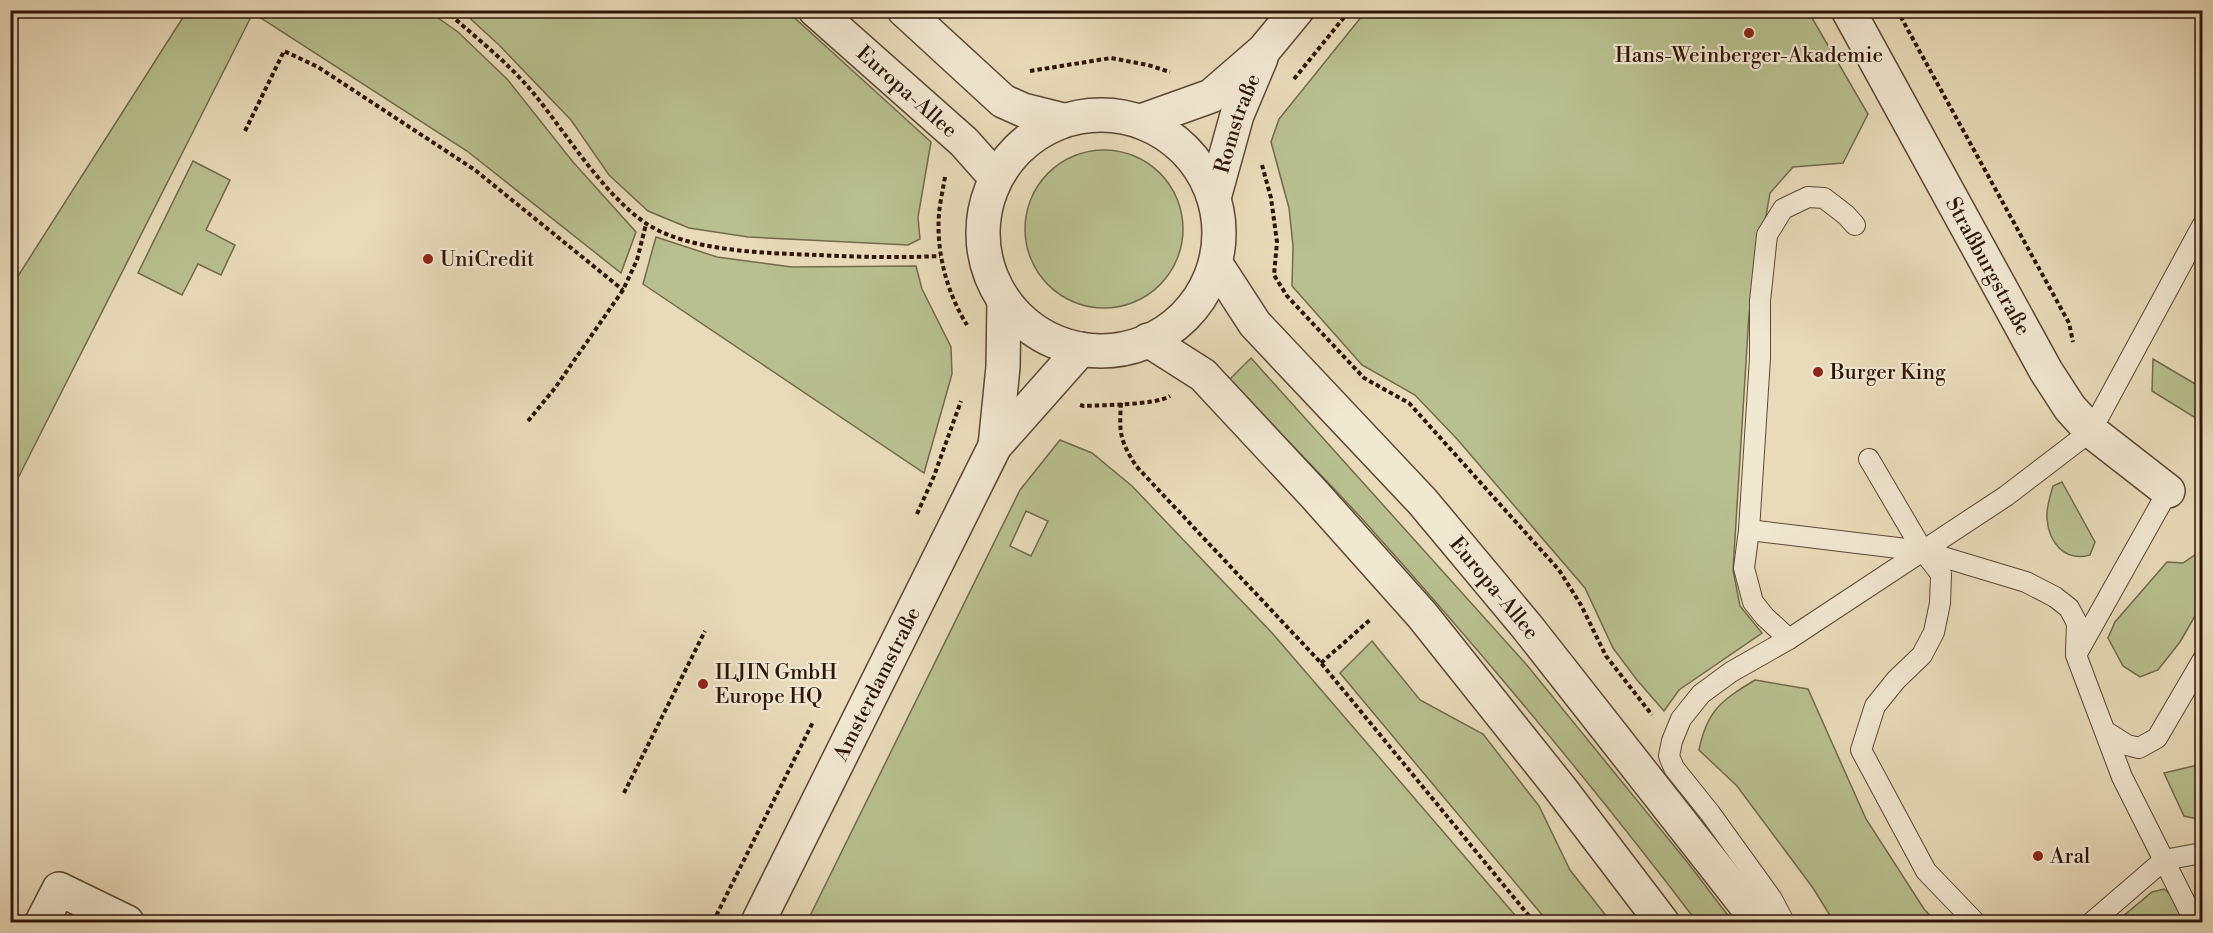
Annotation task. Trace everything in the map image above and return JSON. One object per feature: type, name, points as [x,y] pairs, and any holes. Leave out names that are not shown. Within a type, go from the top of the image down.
[{"type":"street","name":"Europa-Allee","points":[[815,10],[964,142],[996,178]]},
{"type":"street","points":[[904,10],[1003,101],[1023,110],[1063,120]]},
{"type":"street","name":"Romstraße","points":[[1141,121],[1211,96],[1264,50],[1297,10]]},
{"type":"street","name":"Straßburgstraße","points":[[1848,10],[2046,371],[2070,408],[2091,431],[2168,491]]},
{"type":"street","name":"Romstraße","points":[[1214,198],[1237,115],[1264,50]]},
{"type":"street","points":[[1101,114],[1141,121],[1169,136],[1191,156],[1214,198],[1219,231],[1215,264],[1203,292],[1188,313],[1148,340],[1115,350],[1081,349],[1049,339],[1023,322],[1004,301],[990,275],[983,245],[985,205],[996,178],[1029,139],[1063,120],[1101,114]]},
{"type":"street","name":"Europa-Allee","points":[[1215,264],[1256,324],[1430,510],[1528,628],[1760,922]]},
{"type":"street","name":"Amsterdamstraße","points":[[995,446],[1003,367],[1004,301]]},
{"type":"street","points":[[1148,340],[1203,375],[1422,615],[1560,788],[1662,922]]},
{"type":"street","name":"Amsterdamstraße","points":[[758,922],[995,446],[1081,349]]},
{"type":"street","points":[[42,922],[59,889],[127,922]]},
{"type":"lane","points":[[1789,639],[1765,617],[1753,602],[1744,568],[1749,530],[1760,358],[1760,301],[1767,235],[1783,209],[1808,197],[1824,198],[1855,225]]},
{"type":"lane","points":[[1784,922],[1772,899],[1674,768],[1669,756],[1681,719],[1701,694],[1731,672],[1789,639],[2006,496],[2091,431],[2202,226]]},
{"type":"lane","points":[[1869,459],[1923,551],[1941,574],[1940,603],[1934,632],[1922,655],[1896,680],[1875,706],[1861,750],[1926,871],[1975,922]]},
{"type":"lane","points":[[2076,656],[2168,491]]},
{"type":"lane","points":[[1749,530],[1923,551],[2026,582],[2055,597],[2069,608],[2077,623],[2076,656],[2122,777],[2195,922]]},
{"type":"lane","points":[[2105,731],[2127,745],[2139,748],[2157,738],[2202,661]]},
{"type":"lane","points":[[2092,922],[2164,860],[2202,853]]},
{"type":"path","points":[[445,10],[493,52],[533,93],[619,202],[646,224],[690,243],[761,253],[890,258],[940,256]]},
{"type":"path","points":[[1293,81],[1350,10]]},
{"type":"path","points":[[1897,10],[2069,323]]},
{"type":"path","points":[[245,131],[284,51],[318,67],[475,170],[623,290]]},
{"type":"path","points":[[1021,65],[1029,72],[1111,58],[1148,65],[1180,75],[1211,96]]},
{"type":"path","points":[[1237,115],[1259,155],[1271,198],[1277,242],[1274,275],[1287,296],[1364,378],[1409,403],[1559,570],[1581,604],[1606,656],[1672,741]]},
{"type":"path","points":[[964,142],[947,164],[939,214],[940,256],[956,308],[982,351],[1003,367]]},
{"type":"path","points":[[528,421],[555,388],[623,290],[637,261],[646,224]]},
{"type":"path","points":[[1256,324],[1287,296]]},
{"type":"path","points":[[1045,391],[1084,406],[1165,399],[1203,375]]},
{"type":"path","points":[[914,523],[964,394]]},
{"type":"path","points":[[1121,403],[1119,425],[1122,442],[1136,466],[1321,663],[1534,922]]},
{"type":"path","points":[[1321,663],[1371,619]]},
{"type":"path","points":[[624,793],[705,631]]},
{"type":"path","points":[[712,922],[815,718]]},
{"type":"green space","points":[[249,10],[253,13],[11,492],[11,287],[187,11]]},
{"type":"green space","points":[[254,10],[428,11],[458,32],[507,79],[573,162],[636,232],[621,273],[467,151],[253,13]]},
{"type":"green space","points":[[462,11],[787,11],[931,142],[918,217],[920,239],[908,245],[748,237],[689,228],[648,211],[609,175],[571,120],[499,45]]},
{"type":"green space","points":[[1366,11],[1808,11],[1868,114],[1843,163],[1793,167],[1770,193],[1749,314],[1733,570],[1740,606],[1762,633],[1679,690],[1664,711],[1613,648],[1585,588],[1457,439],[1415,395],[1362,365],[1292,286],[1293,246],[1289,208],[1271,142],[1279,119]]},
{"type":"green space","points":[[1104,150],[1119,151],[1134,156],[1148,163],[1160,173],[1170,185],[1177,199],[1182,214],[1182,244],[1177,259],[1170,273],[1160,285],[1148,295],[1134,302],[1119,307],[1104,308],[1089,307],[1074,302],[1060,295],[1048,285],[1038,273],[1031,259],[1026,244],[1025,229],[1026,214],[1031,199],[1038,185],[1048,173],[1060,163],[1074,156],[1089,151]]},
{"type":"green space","points":[[193,161],[230,180],[206,230],[235,245],[221,275],[198,264],[182,295],[138,273]]},
{"type":"green space","points":[[656,237],[717,257],[792,267],[916,266],[922,289],[951,347],[952,374],[924,473],[643,284]]},
{"type":"green space","points":[[1251,358],[1526,664],[1688,863],[1733,922],[1697,922],[1576,768],[1450,619],[1347,503],[1229,380]]},
{"type":"green space","points":[[2153,359],[2202,388],[2202,422],[2152,391]]},
{"type":"green space","points":[[1060,440],[1092,453],[1132,486],[1273,634],[1521,922],[807,922],[1020,490]],"holes":[[[1026,511],[1048,521],[1031,556],[1010,546]]]},
{"type":"green space","points":[[2062,482],[2095,542],[2090,555],[2073,556],[2066,553],[2060,549],[2051,536],[2047,519],[2048,502],[2053,486]]},
{"type":"green space","points":[[2202,550],[2202,604],[2180,642],[2158,670],[2140,677],[2123,666],[2108,638],[2115,622],[2167,562],[2183,563]]},
{"type":"green space","points":[[1372,641],[1420,700],[1483,734],[1539,806],[1570,870],[1611,922],[1548,922],[1340,673]]},
{"type":"green space","points":[[1755,680],[1808,689],[1866,819],[1924,909],[1936,922],[1834,922],[1813,888],[1737,786],[1699,750],[1706,725],[1718,708],[1725,700]]},
{"type":"green space","points":[[2202,764],[2202,820],[2184,816],[2164,773]]},
{"type":"green space","points":[[2164,889],[2175,898],[2186,922],[2116,922],[2152,892]]},
{"type":"place","name":"Hans-Weinberger-Akademie","points":[[1749,33]]},
{"type":"place","name":"UniCredit","points":[[428,259]]},
{"type":"place","name":"Burger King","points":[[1818,372]]},
{"type":"place","name":"ILJIN GmbH Europe HQ","points":[[703,684]]},
{"type":"place","name":"Aral","points":[[2038,856]]}]
